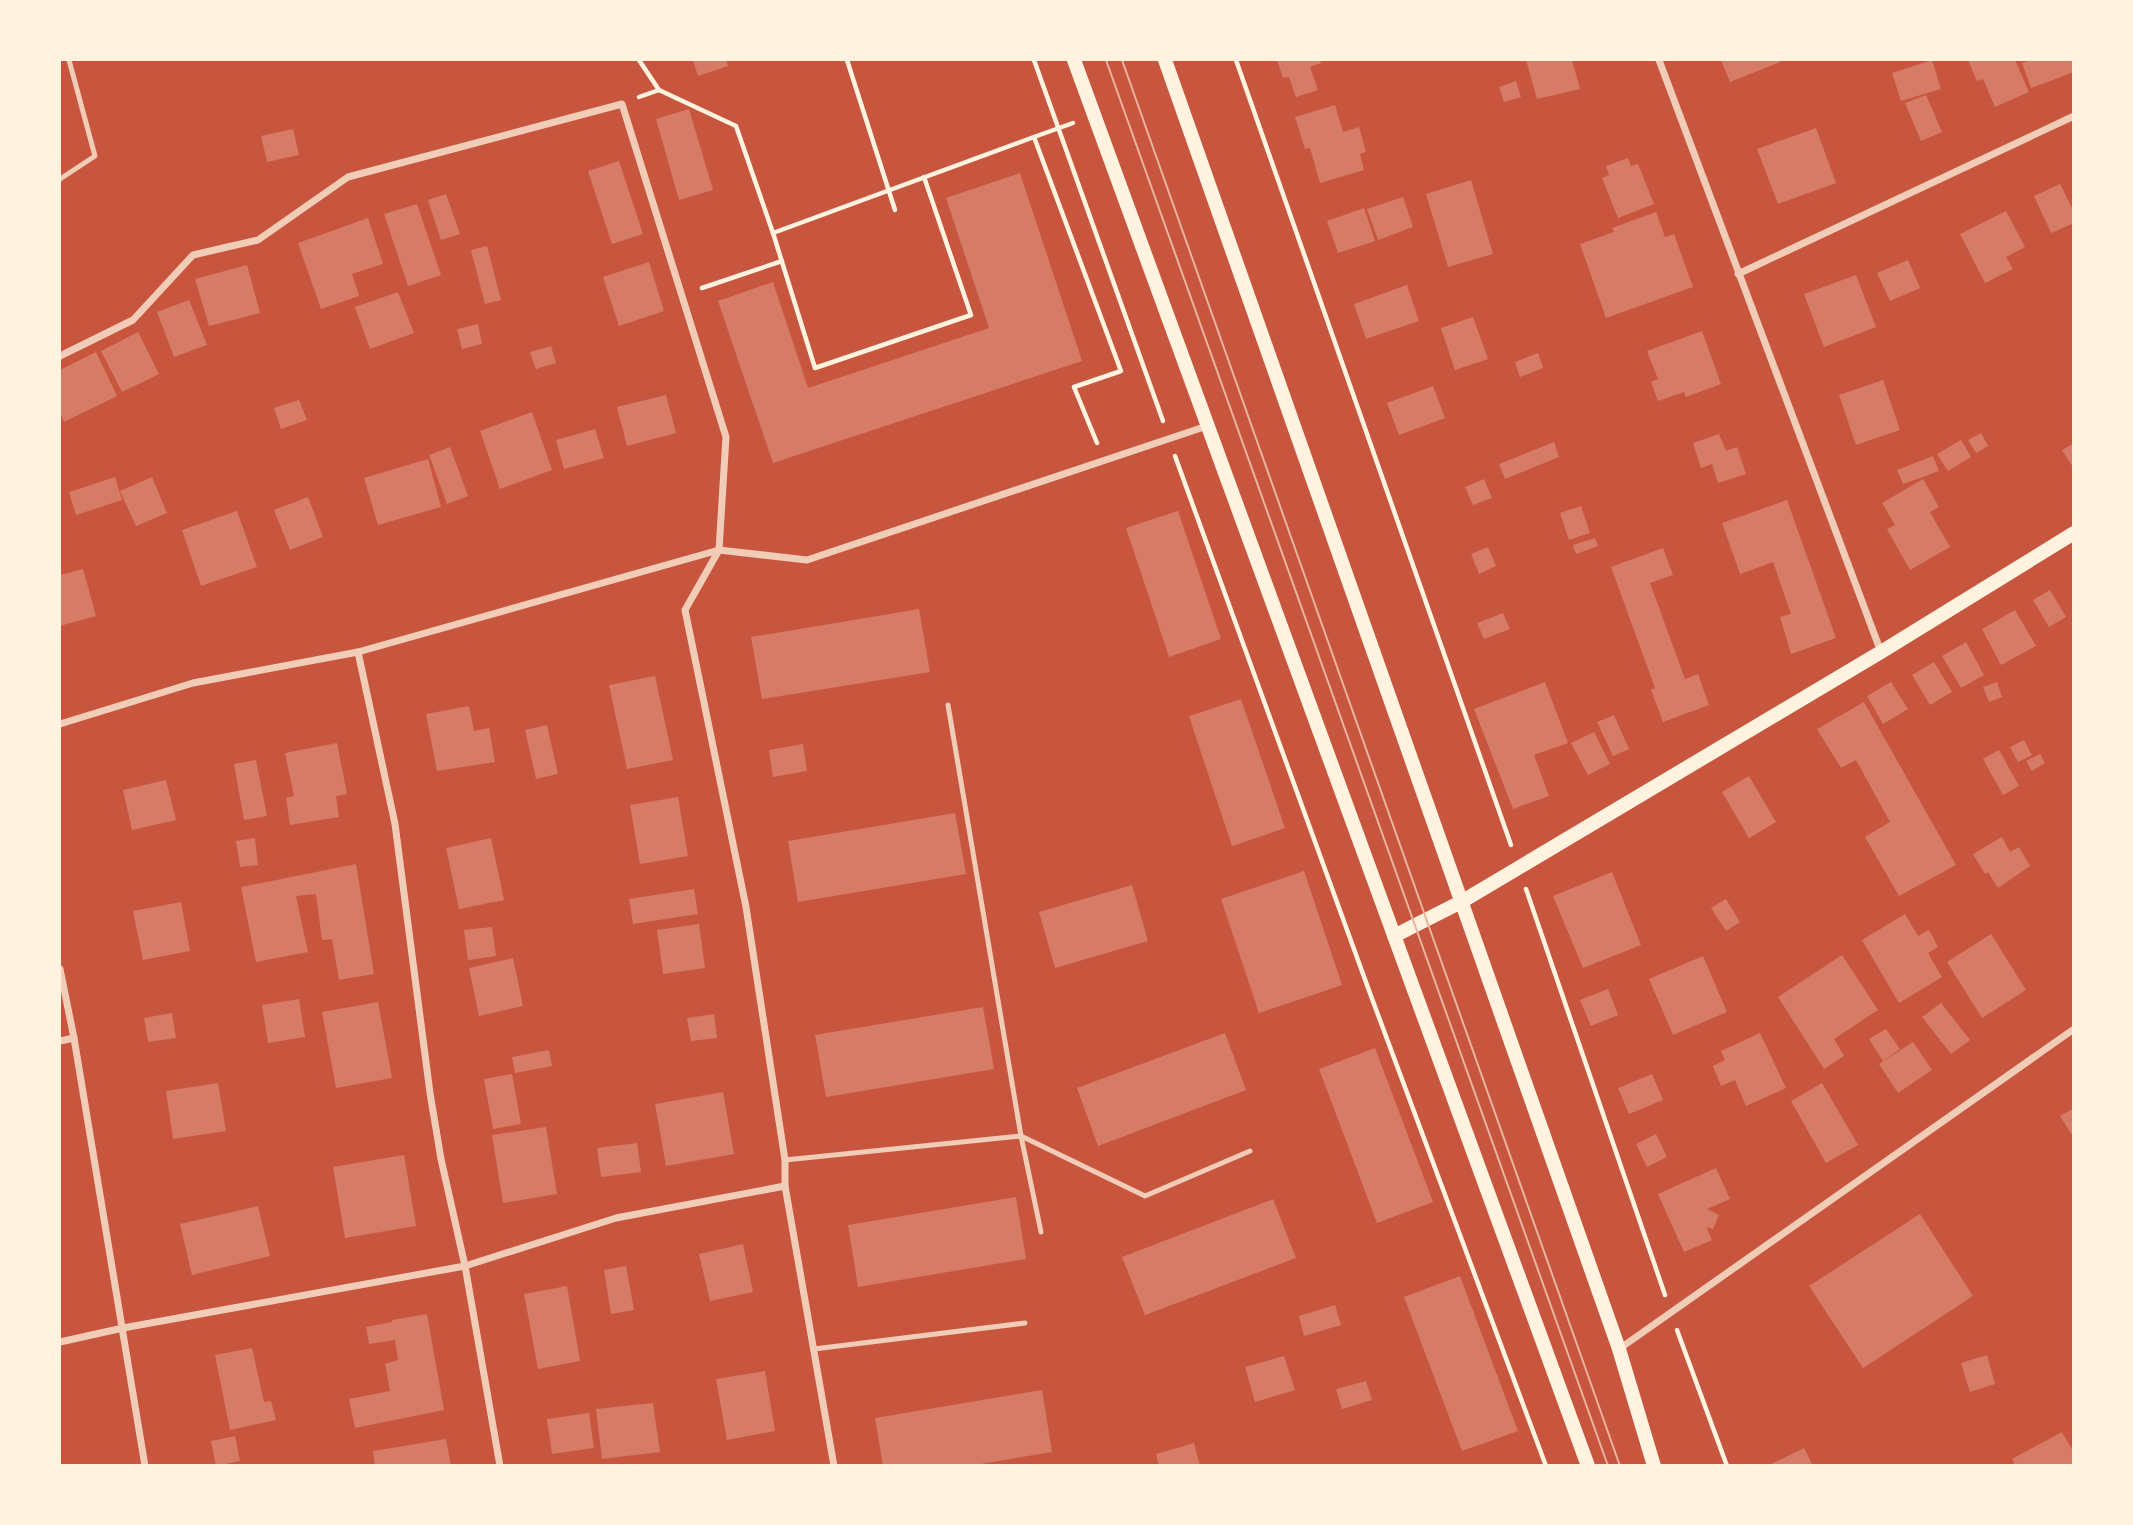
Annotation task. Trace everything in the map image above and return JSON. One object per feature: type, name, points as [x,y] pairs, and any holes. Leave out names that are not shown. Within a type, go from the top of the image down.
[{"type":"main road","points":[[1074,60],[1588,1465]]},
{"type":"main road","points":[[1165,60],[1619,1349],[1654,1465]]},
{"type":"main road","points":[[1394,936],[1461,902],[1519,868],[1881,652],[2074,533]]},
{"type":"street","points":[[1659,60],[1881,652]]},
{"type":"street","points":[[60,356],[133,320],[193,255],[258,240],[348,177],[622,104],[726,437],[719,550],[685,610],[746,907],[785,1160],[785,1186],[834,1465]]},
{"type":"street","points":[[1738,274],[2074,116]]},
{"type":"street","points":[[60,724],[193,683],[358,652],[719,550],[807,561],[1207,426]]},
{"type":"street","points":[[358,652],[395,824],[430,1093],[500,1465]]},
{"type":"street","points":[[60,969],[74,1038],[145,1465]]},
{"type":"street","points":[[1619,1349],[2074,1029]]},
{"type":"street","points":[[60,1041],[74,1038]]},
{"type":"street","points":[[60,1342],[123,1328],[464,1266],[616,1218],[785,1186]]},
{"type":"lane","points":[[60,179],[95,156],[69,60]]},
{"type":"lane","points":[[948,705],[1021,1136],[1041,1231]]},
{"type":"lane","points":[[785,1160],[1021,1136],[1145,1196],[1250,1151]]},
{"type":"lane","points":[[814,1349],[1025,1323]]},
{"type":"path","points":[[639,60],[659,90],[736,126],[773,233],[815,369],[971,315],[924,177]]},
{"type":"path","points":[[847,60],[895,209]]},
{"type":"path","points":[[1034,60],[1375,1009],[1546,1465]]},
{"type":"path","points":[[1236,60],[1519,868],[1671,1312],[1727,1465]]},
{"type":"path","points":[[622,104],[659,90]]},
{"type":"path","points":[[773,233],[1094,116]]},
{"type":"path","points":[[1034,137],[1121,371],[1074,387],[1104,460]]},
{"type":"path","points":[[702,288],[782,261]]},
{"type":"building","points":[[693,60],[726,60],[728,66],[698,76]]},
{"type":"building","points":[[1277,60],[1320,60],[1321,63],[1310,67],[1318,90],[1296,97],[1289,77],[1283,78]]},
{"type":"building","points":[[1526,60],[1572,60],[1580,89],[1537,99]]},
{"type":"building","points":[[1721,60],[1779,60],[1780,62],[1730,82]]},
{"type":"building","points":[[1932,60],[1941,89],[1901,101],[1892,73]]},
{"type":"building","points":[[1968,60],[2015,60],[2029,92],[1995,107],[1983,79],[1977,81]]},
{"type":"building","points":[[2032,60],[2074,60],[2074,72],[2031,88],[2022,63]]},
{"type":"building","points":[[1516,81],[1521,97],[1504,102],[1499,87]]},
{"type":"building","points":[[1926,95],[1942,132],[1921,141],[1905,103]]},
{"type":"building","points":[[1335,105],[1343,132],[1359,127],[1366,152],[1360,154],[1364,170],[1320,183],[1310,148],[1305,149],[1295,117]]},
{"type":"building","points":[[689,109],[713,190],[679,200],[656,119]]},
{"type":"building","points":[[1816,128],[1836,183],[1778,204],[1757,149]]},
{"type":"building","points":[[293,129],[299,155],[267,162],[261,136]]},
{"type":"building","points":[[1628,158],[1631,166],[1638,164],[1654,204],[1618,218],[1602,178],[1609,175],[1606,166]]},
{"type":"building","points":[[619,161],[643,234],[612,244],[588,171]]},
{"type":"building","points":[[1020,173],[1082,361],[773,463],[718,301],[773,282],[808,388],[989,328],[946,198]]},
{"type":"building","points":[[1471,180],[1493,254],[1448,267],[1426,194]]},
{"type":"building","points":[[2060,184],[2074,212],[2074,223],[2051,233],[2034,196]]},
{"type":"building","points":[[446,194],[460,234],[441,240],[428,200]]},
{"type":"building","points":[[1403,197],[1413,227],[1378,240],[1367,209]]},
{"type":"building","points":[[417,204],[441,275],[408,286],[384,214]]},
{"type":"building","points":[[1364,208],[1375,241],[1338,253],[1327,221]]},
{"type":"building","points":[[2006,211],[2025,247],[2006,257],[2013,269],[1985,283],[1960,234]]},
{"type":"building","points":[[1656,212],[1665,237],[1674,234],[1693,287],[1606,318],[1580,244],[1614,232],[1612,228]]},
{"type":"building","points":[[368,218],[383,264],[352,274],[359,296],[321,309],[298,243]]},
{"type":"building","points":[[487,246],[501,300],[485,304],[471,250]]},
{"type":"building","points":[[1908,260],[1920,288],[1890,301],[1877,273]]},
{"type":"building","points":[[649,262],[664,311],[619,326],[603,277]]},
{"type":"building","points":[[247,265],[260,313],[209,326],[195,279]]},
{"type":"building","points":[[1856,275],[1876,327],[1824,347],[1804,294]]},
{"type":"building","points":[[1407,285],[1419,321],[1366,339],[1354,304]]},
{"type":"building","points":[[398,292],[414,333],[370,349],[355,307]]},
{"type":"building","points":[[189,300],[207,345],[174,357],[157,312]]},
{"type":"building","points":[[1473,317],[1488,359],[1455,370],[1441,328]]},
{"type":"building","points":[[478,324],[482,344],[462,349],[457,329]]},
{"type":"building","points":[[1702,331],[1721,384],[1686,397],[1684,392],[1658,401],[1651,382],[1658,379],[1647,351]]},
{"type":"building","points":[[138,332],[159,374],[122,392],[101,351]]},
{"type":"building","points":[[551,346],[556,363],[536,369],[530,352]]},
{"type":"building","points":[[96,352],[117,396],[64,422],[60,412],[60,370]]},
{"type":"building","points":[[1538,353],[1543,368],[1520,377],[1515,362]]},
{"type":"building","points":[[1883,380],[1900,430],[1856,445],[1839,395]]},
{"type":"building","points":[[1433,386],[1445,418],[1399,435],[1387,403]]},
{"type":"building","points":[[666,395],[676,433],[627,446],[617,407]]},
{"type":"building","points":[[299,400],[307,420],[281,429],[274,408]]},
{"type":"building","points":[[532,412],[552,470],[500,489],[480,431]]},
{"type":"building","points":[[595,429],[604,458],[564,469],[556,440]]},
{"type":"building","points":[[1981,433],[1988,446],[1976,453],[1968,440]]},
{"type":"building","points":[[1719,434],[1726,451],[1737,447],[1746,474],[1718,483],[1712,464],[1701,468],[1693,443]]},
{"type":"building","points":[[1961,440],[1971,457],[1948,471],[1937,454]]},
{"type":"building","points":[[1554,442],[1559,457],[1505,479],[1499,464]]},
{"type":"building","points":[[2074,443],[2074,469],[2062,450]]},
{"type":"building","points":[[450,447],[468,496],[447,504],[429,455]]},
{"type":"building","points":[[1933,456],[1939,471],[1903,484],[1897,470]]},
{"type":"building","points":[[428,459],[441,507],[378,525],[364,478]]},
{"type":"building","points":[[115,477],[122,500],[76,515],[69,492]]},
{"type":"building","points":[[152,477],[167,513],[136,526],[120,491]]},
{"type":"building","points":[[1484,479],[1492,498],[1473,505],[1465,487]]},
{"type":"building","points":[[1923,479],[1939,507],[1930,512],[1950,547],[1910,570],[1887,529],[1895,525],[1882,503]]},
{"type":"building","points":[[308,497],[323,537],[290,550],[274,510]]},
{"type":"building","points":[[1787,500],[1836,638],[1791,654],[1780,617],[1791,614],[1773,562],[1740,574],[1722,523]]},
{"type":"building","points":[[1581,506],[1590,533],[1569,540],[1560,513]]},
{"type":"building","points":[[237,511],[257,567],[201,586],[182,530]]},
{"type":"building","points":[[1178,511],[1221,639],[1169,657],[1126,528]]},
{"type":"building","points":[[1595,538],[1598,546],[1576,554],[1573,545]]},
{"type":"building","points":[[1488,547],[1496,566],[1479,574],[1471,554]]},
{"type":"building","points":[[1663,548],[1673,575],[1650,583],[1685,679],[1698,674],[1709,705],[1663,722],[1651,690],[1655,688],[1611,567]]},
{"type":"building","points":[[83,569],[96,616],[60,626],[60,575]]},
{"type":"building","points":[[2050,590],[2066,617],[2049,627],[2033,600]]},
{"type":"building","points":[[919,609],[930,672],[762,699],[751,637]]},
{"type":"building","points":[[2015,610],[2036,646],[2001,665],[1982,629]]},
{"type":"building","points":[[1503,613],[1510,629],[1484,639],[1477,623]]},
{"type":"building","points":[[1966,642],[1984,675],[1961,688],[1942,656]]},
{"type":"building","points":[[1934,662],[1952,692],[1930,705],[1912,675]]},
{"type":"building","points":[[655,676],[673,760],[627,769],[609,685]]},
{"type":"building","points":[[1545,682],[1568,743],[1534,755],[1549,796],[1513,809],[1474,709]]},
{"type":"building","points":[[1891,682],[1908,709],[1883,724],[1867,696]]},
{"type":"building","points":[[1997,682],[2002,697],[1989,702],[1983,687]]},
{"type":"building","points":[[1241,699],[1285,828],[1232,846],[1189,716]]},
{"type":"building","points":[[1864,702],[1956,865],[1899,896],[1865,837],[1890,822],[1856,760],[1841,768],[1817,729]]},
{"type":"building","points":[[469,706],[474,731],[489,728],[495,762],[437,771],[426,714]]},
{"type":"building","points":[[1614,715],[1629,749],[1613,756],[1597,722]]},
{"type":"building","points":[[547,725],[558,774],[536,779],[525,730]]},
{"type":"building","points":[[1594,732],[1610,764],[1588,775],[1571,743]]},
{"type":"building","points":[[2024,740],[2032,755],[2018,762],[2010,747]]},
{"type":"building","points":[[337,743],[347,794],[336,796],[339,817],[290,825],[286,798],[294,796],[285,753]]},
{"type":"building","points":[[803,744],[807,771],[773,777],[769,750]]},
{"type":"building","points":[[1999,750],[2019,786],[2003,795],[1983,759]]},
{"type":"building","points":[[2040,754],[2045,763],[2032,771],[2026,761]]},
{"type":"building","points":[[256,760],[267,816],[244,820],[234,764]]},
{"type":"building","points":[[1749,776],[1776,822],[1749,838],[1722,792]]},
{"type":"building","points":[[166,780],[176,820],[132,830],[123,790]]},
{"type":"building","points":[[678,797],[688,856],[640,864],[630,805]]},
{"type":"building","points":[[955,813],[966,874],[798,902],[788,841]]},
{"type":"building","points":[[2002,837],[2010,852],[2019,847],[2030,866],[1998,888],[1988,872],[1985,874],[1973,854]]},
{"type":"building","points":[[255,838],[258,865],[240,867],[236,841]]},
{"type":"building","points":[[491,838],[504,900],[459,909],[446,848]]},
{"type":"building","points":[[356,864],[374,974],[339,980],[332,939],[322,940],[316,894],[296,896],[308,952],[256,962],[241,887]]},
{"type":"building","points":[[1304,871],[1342,985],[1259,1013],[1221,899]]},
{"type":"building","points":[[1612,872],[1641,945],[1583,968],[1553,896]]},
{"type":"building","points":[[1132,885],[1148,941],[1055,968],[1039,912]]},
{"type":"building","points":[[694,889],[698,914],[633,924],[629,899]]},
{"type":"building","points":[[1726,899],[1740,922],[1726,931],[1711,908]]},
{"type":"building","points":[[181,902],[190,951],[143,960],[133,911]]},
{"type":"building","points":[[1905,914],[1918,936],[1929,930],[1938,947],[1928,953],[1942,977],[1899,1003],[1862,940]]},
{"type":"building","points":[[699,924],[705,968],[663,974],[657,930]]},
{"type":"building","points":[[492,927],[496,956],[468,960],[464,930]]},
{"type":"building","points":[[1991,934],[2026,990],[1982,1018],[1947,962]]},
{"type":"building","points":[[1842,955],[1878,1010],[1834,1039],[1844,1056],[1824,1069],[1778,997]]},
{"type":"building","points":[[1703,956],[1727,1012],[1673,1035],[1649,979]]},
{"type":"building","points":[[513,958],[523,1006],[479,1016],[469,968]]},
{"type":"building","points":[[1608,989],[1618,1015],[1591,1026],[1580,1000]]},
{"type":"building","points":[[299,999],[305,1037],[268,1043],[262,1005]]},
{"type":"building","points":[[378,1002],[392,1078],[336,1088],[322,1012]]},
{"type":"building","points":[[1941,1003],[1970,1040],[1951,1054],[1922,1017]]},
{"type":"building","points":[[983,1007],[994,1069],[826,1097],[815,1035]]},
{"type":"building","points":[[172,1013],[176,1038],[148,1042],[144,1018]]},
{"type":"building","points":[[714,1014],[717,1038],[691,1041],[687,1018]]},
{"type":"building","points":[[1886,1029],[1900,1049],[1883,1061],[1869,1039]]},
{"type":"building","points":[[1225,1033],[1246,1090],[1098,1146],[1077,1088]]},
{"type":"building","points":[[1760,1033],[1786,1088],[1746,1106],[1735,1080],[1721,1086],[1713,1066],[1725,1060],[1721,1051]]},
{"type":"building","points":[[1913,1042],[1932,1070],[1898,1093],[1879,1064]]},
{"type":"building","points":[[1375,1048],[1433,1202],[1377,1223],[1319,1069]]},
{"type":"building","points":[[549,1050],[552,1066],[515,1073],[512,1057]]},
{"type":"building","points":[[512,1074],[521,1124],[493,1129],[484,1079]]},
{"type":"building","points":[[1652,1074],[1663,1100],[1629,1114],[1618,1088]]},
{"type":"building","points":[[218,1083],[226,1131],[173,1139],[166,1091]]},
{"type":"building","points":[[1822,1083],[1858,1145],[1826,1163],[1791,1101]]},
{"type":"building","points":[[723,1092],[734,1154],[666,1166],[655,1104]]},
{"type":"building","points":[[2074,1108],[2074,1138],[2060,1116]]},
{"type":"building","points":[[546,1127],[557,1194],[503,1203],[492,1135]]},
{"type":"building","points":[[1656,1134],[1667,1157],[1647,1167],[1636,1144]]},
{"type":"building","points":[[637,1143],[641,1172],[601,1177],[597,1148]]},
{"type":"building","points":[[404,1155],[416,1226],[345,1238],[333,1167]]},
{"type":"building","points":[[1716,1168],[1730,1199],[1707,1209],[1719,1215],[1713,1229],[1706,1227],[1712,1240],[1684,1252],[1658,1194]]},
{"type":"building","points":[[1016,1197],[1026,1259],[858,1287],[848,1225]]},
{"type":"building","points":[[1273,1199],[1296,1258],[1145,1315],[1122,1257]]},
{"type":"building","points":[[258,1206],[270,1256],[192,1275],[180,1224]]},
{"type":"building","points":[[1920,1214],[1973,1296],[1863,1368],[1809,1286]]},
{"type":"building","points":[[743,1244],[753,1292],[710,1301],[699,1254]]},
{"type":"building","points":[[626,1266],[634,1310],[611,1314],[604,1270]]},
{"type":"building","points":[[1460,1276],[1518,1431],[1462,1451],[1404,1297]]},
{"type":"building","points":[[567,1286],[580,1361],[538,1369],[524,1294]]},
{"type":"building","points":[[1335,1305],[1341,1325],[1304,1336],[1299,1316]]},
{"type":"building","points":[[427,1314],[444,1410],[355,1428],[349,1399],[390,1391],[385,1364],[398,1360],[395,1340],[369,1344],[366,1327]]},
{"type":"building","points":[[252,1348],[264,1402],[271,1401],[276,1420],[230,1430],[215,1355]]},
{"type":"building","points":[[1987,1355],[1995,1384],[1970,1392],[1961,1363]]},
{"type":"building","points":[[1284,1356],[1295,1390],[1255,1402],[1245,1367]]},
{"type":"building","points":[[765,1371],[775,1431],[727,1440],[716,1379]]},
{"type":"building","points":[[1366,1381],[1372,1400],[1342,1409],[1336,1389]]},
{"type":"building","points":[[1042,1390],[1052,1452],[969,1466],[883,1466],[875,1418]]},
{"type":"building","points":[[653,1403],[660,1452],[602,1459],[596,1409]]},
{"type":"building","points":[[589,1413],[594,1448],[552,1454],[547,1419]]},
{"type":"building","points":[[2062,1432],[2074,1453],[2074,1466],[2015,1466],[2012,1459]]},
{"type":"building","points":[[235,1436],[240,1461],[216,1466],[211,1441]]},
{"type":"building","points":[[446,1439],[451,1466],[375,1466],[373,1451]]},
{"type":"building","points":[[1194,1443],[1200,1466],[1159,1466],[1156,1454]]},
{"type":"building","points":[[1804,1448],[1813,1466],[1767,1466]]},
{"type":"tram line","points":[[1106,60],[1608,1466]]},
{"type":"tram line","points":[[1122,60],[1620,1466]]}]
